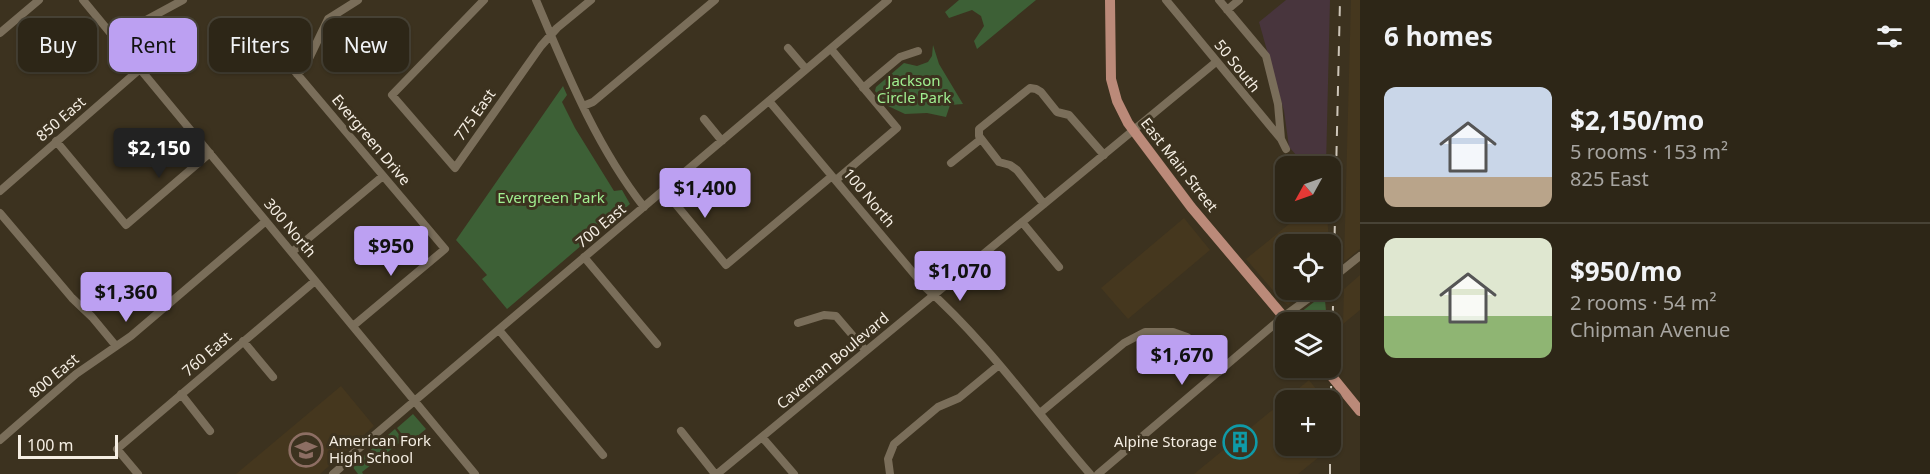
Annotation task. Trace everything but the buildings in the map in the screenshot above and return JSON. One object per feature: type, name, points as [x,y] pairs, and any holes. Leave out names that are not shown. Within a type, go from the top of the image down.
[{"type":"main road","name":"East Main Street","points":[[1110,0],[1111,79],[1117,101],[1133,131],[1191,207],[1279,312]]},
{"type":"main road","points":[[1333,378],[1360,411]]},
{"type":"street","points":[[0,33],[39,0]]},
{"type":"street","name":"300 North","points":[[83,0],[109,31]]},
{"type":"street","points":[[152,18],[183,0]]},
{"type":"street","points":[[297,74],[305,67],[328,19],[358,0]]},
{"type":"street","name":"775 East","points":[[484,0],[392,95],[455,168],[541,46],[591,0]]},
{"type":"street","points":[[536,0],[583,106],[605,147],[644,207]]},
{"type":"street","points":[[583,106],[593,102],[715,0]]},
{"type":"street","name":"700 East","points":[[333,474],[343,462],[831,49],[878,3],[888,0]]},
{"type":"street","name":"50 South","points":[[1166,0],[1281,139],[1286,149]]},
{"type":"street","points":[[1219,0],[1266,56],[1278,104],[1281,139]]},
{"type":"street","points":[[1227,10],[1239,0]]},
{"type":"street","points":[[788,48],[806,69]]},
{"type":"street","points":[[664,190],[726,265],[897,128],[831,49]]},
{"type":"street","points":[[863,88],[900,57],[918,51]]},
{"type":"street","name":"Caveman Boulevard","points":[[716,474],[1216,62]]},
{"type":"street","name":"850 East","points":[[0,191],[136,72]]},
{"type":"street","name":"300 North","points":[[142,72],[475,474]]},
{"type":"street","name":"Evergreen Drive","points":[[297,74],[445,249],[353,326]]},
{"type":"street","points":[[1044,204],[1017,170],[999,162],[980,137],[979,129],[1030,88],[1036,89],[1057,112],[1069,115],[1104,155]]},
{"type":"street","name":"100 North","points":[[769,101],[925,286],[999,365],[1090,474]]},
{"type":"street","points":[[704,119],[722,141]]},
{"type":"street","points":[[951,163],[980,137]]},
{"type":"street","points":[[56,141],[126,225],[210,153]]},
{"type":"street","points":[[292,252],[383,176]]},
{"type":"street","points":[[0,213],[116,346]]},
{"type":"street","name":"800 East","points":[[0,440],[76,374],[131,336],[266,221]]},
{"type":"street","points":[[1022,222],[1059,267]]},
{"type":"street","points":[[1341,271],[1360,256]]},
{"type":"street","points":[[584,257],[657,344]]},
{"type":"street","name":"760 East","points":[[138,474],[117,449],[315,281]]},
{"type":"street","points":[[1295,312],[1309,300]]},
{"type":"street","points":[[798,323],[824,315],[836,316],[866,351]]},
{"type":"street","points":[[1098,474],[1219,372],[1275,329]]},
{"type":"street","points":[[499,330],[603,455]]},
{"type":"street","points":[[1040,413],[1124,343],[1145,332],[1173,332],[1187,337],[1195,343],[1219,372]]},
{"type":"street","points":[[243,340],[273,377]]},
{"type":"street","points":[[890,474],[888,459],[890,451],[900,438],[938,407],[958,398],[999,365]]},
{"type":"street","points":[[181,394],[210,431]]},
{"type":"street","points":[[681,431],[716,474]]},
{"type":"street","points":[[762,437],[794,474]]},
{"type":"shaded area","points":[[1286,0],[1330,0],[1326,156],[1297,156],[1289,147],[1284,111],[1259,22]]},
{"type":"shaded area","points":[[1351,0],[1360,0],[1360,249],[1344,262]]},
{"type":"shaded area","points":[[1184,218],[1210,250],[1128,319],[1101,288]]},
{"type":"shaded area","points":[[1292,222],[1328,222],[1328,234],[1277,234]]},
{"type":"shaded area","points":[[1275,235],[1275,293],[1246,259]]},
{"type":"shaded area","points":[[1360,275],[1360,310],[1343,324],[1344,289]]},
{"type":"shaded area","points":[[1281,300],[1295,300],[1288,305]]},
{"type":"shaded area","points":[[1309,380],[1317,390],[1297,390]]},
{"type":"shaded area","name":"American Fork High School","points":[[341,386],[374,426],[320,474],[236,474]]},
{"type":"shaded area","points":[[1275,408],[1275,456],[1319,456],[1298,474],[1194,474]]},
{"type":"green space","points":[[959,0],[1036,0],[977,49],[974,41],[984,26],[981,16],[972,10],[949,18],[945,12]]},
{"type":"green space","name":"Jackson Circle Park","points":[[933,45],[939,64],[963,104],[950,105],[946,117],[927,113],[905,114],[888,106],[875,91],[876,87],[904,63],[917,66],[928,62],[932,56]]},
{"type":"green space","name":"Evergreen Park","points":[[563,86],[567,95],[562,102],[575,128],[614,191],[622,190],[630,204],[507,309],[482,279],[487,275],[456,240]]},
{"type":"green space","points":[[1317,300],[1325,300],[1326,312],[1301,312]]},
{"type":"green space","points":[[413,414],[426,429],[409,443],[397,428]]},
{"type":"green space","points":[[395,429],[403,440],[362,472],[363,474],[358,474],[352,466]]},
{"type":"railway","points":[[1331,390],[1340,0]]},
{"type":"railway","points":[[1330,456],[1330,474]]},
{"type":"place","name":"Alpine Storage","points":[[1240,442]]},
{"type":"place","name":"American Fork High School","points":[[306,450]]}]
